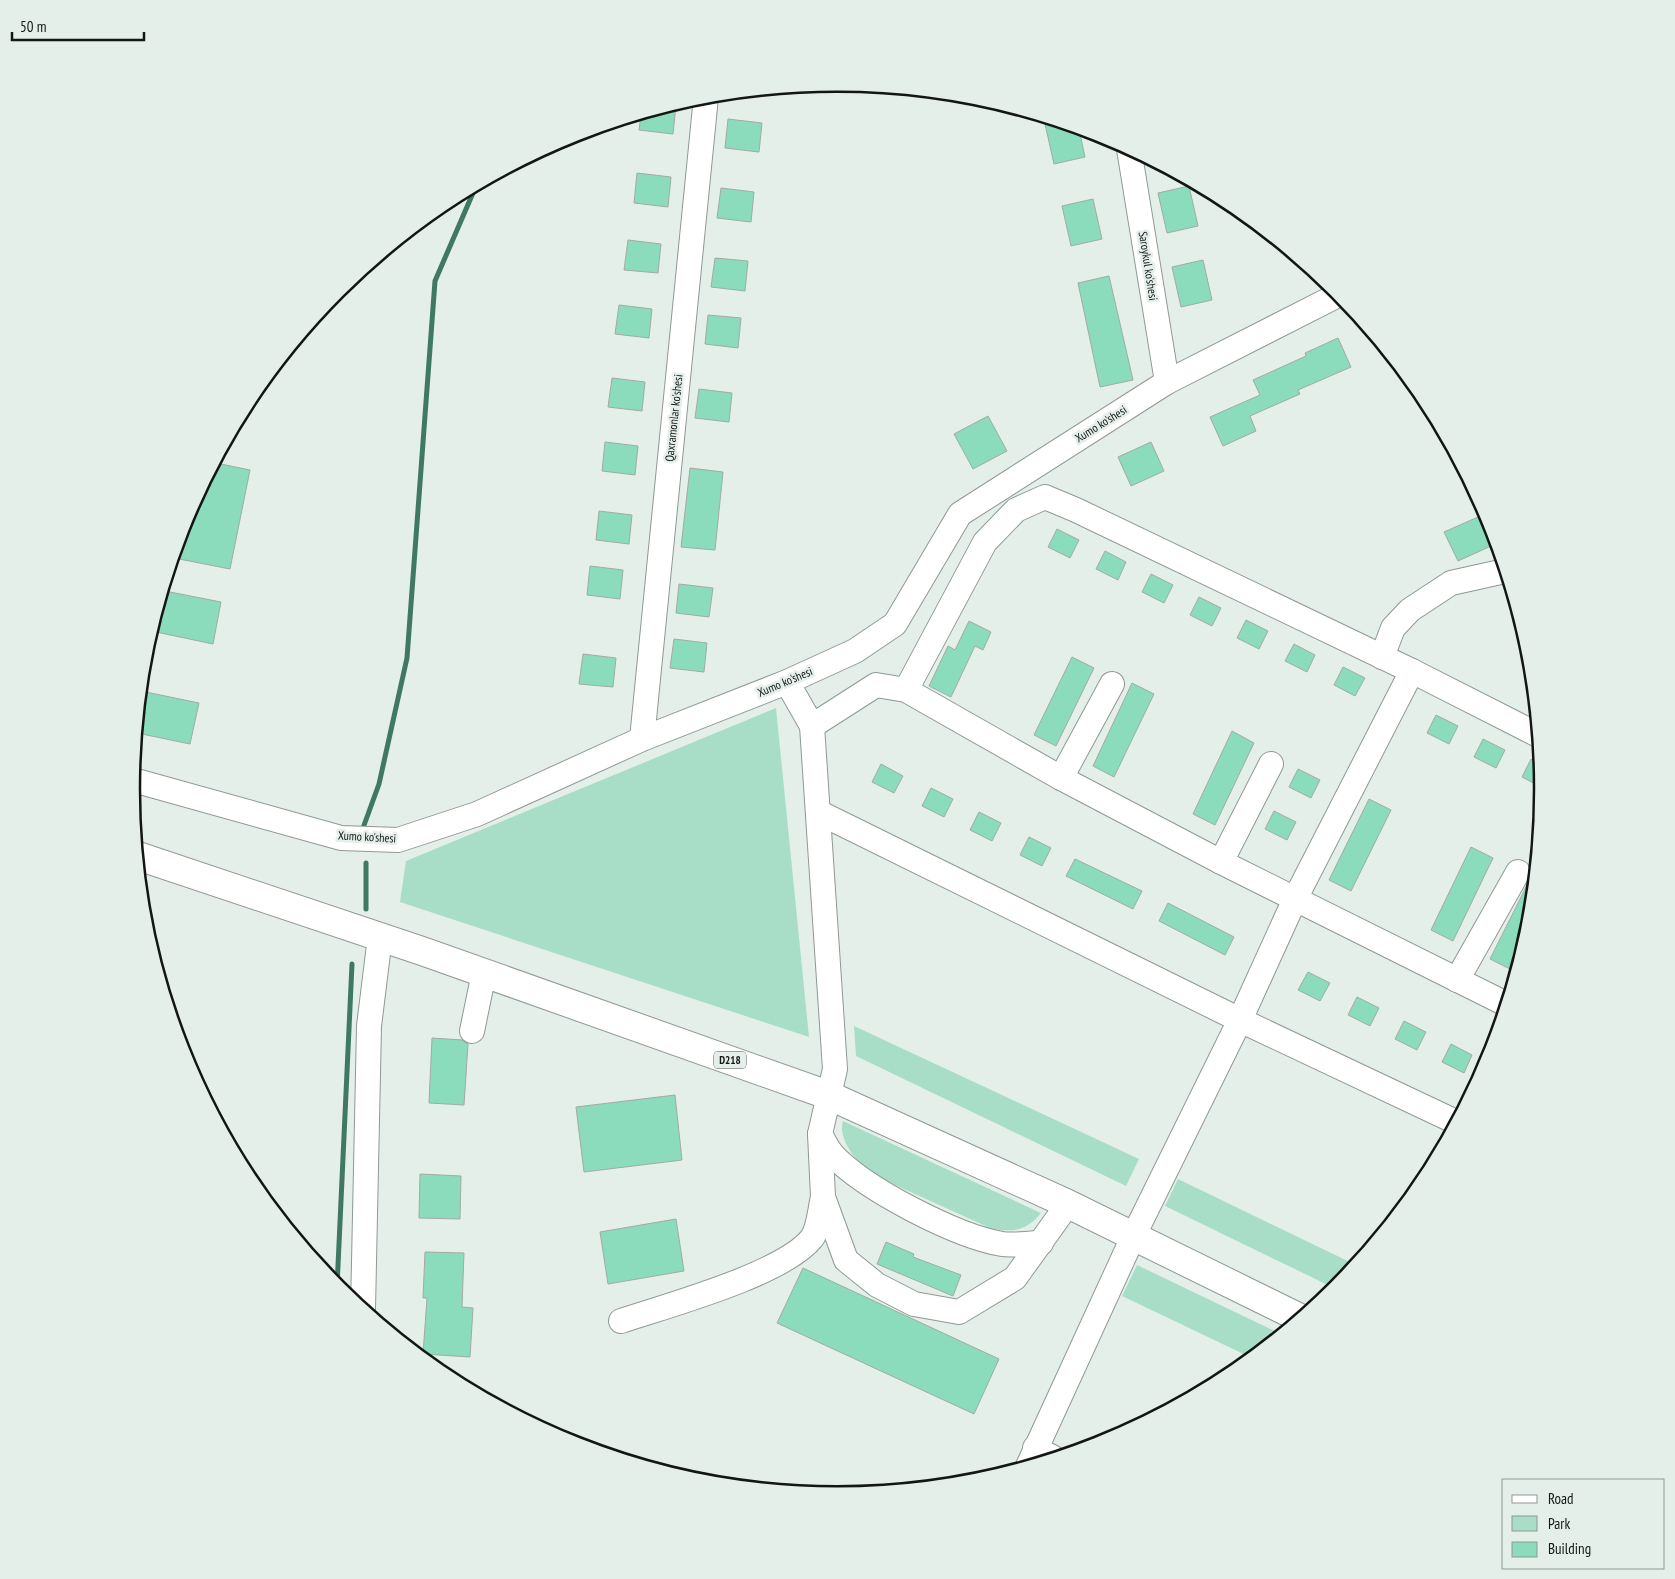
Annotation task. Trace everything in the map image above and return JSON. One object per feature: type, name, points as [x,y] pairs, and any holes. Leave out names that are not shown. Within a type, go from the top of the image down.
[{"type":"main road","name":"D218","points":[[144,858],[484,973],[828,1095],[1068,1204],[1295,1316]]},
{"type":"street","name":"Qaxramonlar ko'shesi","points":[[642,739],[705,105]]},
{"type":"street","name":"Saroykul ko'shesi","points":[[1130,157],[1167,382]]},
{"type":"street","name":"Xumo ko'shesi","points":[[140,782],[341,838],[398,840],[477,814],[642,739],[787,682],[855,651],[895,624],[960,514],[1167,382],[1331,298]]},
{"type":"street","points":[[906,690],[984,542],[1016,510],[1045,497],[1076,510],[1412,671],[1532,732]]},
{"type":"street","points":[[1382,657],[1392,628],[1410,610],[1451,584],[1500,572]]},
{"type":"street","points":[[1039,1457],[1133,1237],[1240,1020],[1295,900],[1412,671]]},
{"type":"street","points":[[621,1321],[743,1280],[798,1251],[813,1236],[823,1198],[820,1134],[835,1069],[812,726],[787,682]]},
{"type":"street","points":[[1061,778],[1112,684]]},
{"type":"street","points":[[812,726],[876,685],[906,690],[1061,778],[1221,862],[1502,1002]]},
{"type":"street","points":[[1221,862],[1271,764]]},
{"type":"street","points":[[818,812],[1240,1020],[1451,1120]]},
{"type":"street","points":[[1457,980],[1518,872]]},
{"type":"street","points":[[363,1300],[369,1026],[380,938]]},
{"type":"street","points":[[472,1031],[484,973]]},
{"type":"street","points":[[820,1134],[832,1154],[875,1189],[920,1212],[970,1236],[1005,1244],[1040,1243]]},
{"type":"street","points":[[823,1198],[846,1260],[877,1285],[914,1304],[959,1312],[1015,1278],[1068,1204]]},
{"type":"green space","points":[[776,708],[809,1037],[400,902],[406,861]]},
{"type":"green space","points":[[854,1026],[1139,1159],[1126,1186],[856,1056]]},
{"type":"green space","points":[[843,1121],[1041,1213],[1030,1224],[1018,1229],[990,1228],[873,1175],[862,1165],[846,1144],[842,1129]]},
{"type":"green space","points":[[1178,1179],[1350,1262],[1327,1285],[1165,1206]]},
{"type":"green space","points":[[1137,1265],[1275,1331],[1245,1355],[1122,1296]]},
{"type":"building","points":[[675,112],[673,134],[639,130],[640,121]]},
{"type":"building","points":[[728,119],[762,123],[759,152],[725,148]]},
{"type":"building","points":[[1045,124],[1081,137],[1085,157],[1054,164]]},
{"type":"building","points":[[637,173],[671,177],[668,207],[634,203]]},
{"type":"building","points":[[1187,186],[1189,188],[1198,226],[1167,233],[1158,193]]},
{"type":"building","points":[[721,188],[754,192],[751,222],[717,218]]},
{"type":"building","points":[[1093,199],[1102,239],[1071,246],[1062,206]]},
{"type":"building","points":[[628,240],[661,244],[658,273],[624,270]]},
{"type":"building","points":[[715,258],[748,261],[745,291],[711,287]]},
{"type":"building","points":[[1203,260],[1212,300],[1181,307],[1172,267]]},
{"type":"building","points":[[1109,276],[1133,380],[1100,387],[1078,283]]},
{"type":"building","points":[[619,305],[652,309],[649,338],[615,334]]},
{"type":"building","points":[[708,315],[741,318],[738,348],[705,344]]},
{"type":"building","points":[[1338,338],[1351,367],[1298,390],[1300,394],[1250,416],[1256,431],[1223,446],[1210,417],[1260,395],[1253,380],[1306,356],[1305,353]]},
{"type":"building","points":[[612,378],[645,382],[642,411],[608,407]]},
{"type":"building","points":[[699,389],[732,393],[729,422],[695,418]]},
{"type":"building","points":[[988,416],[1007,451],[973,469],[954,434]]},
{"type":"building","points":[[605,442],[638,446],[635,475],[602,471]]},
{"type":"building","points":[[1151,442],[1164,471],[1131,486],[1118,457]]},
{"type":"building","points":[[221,464],[250,470],[230,569],[179,559],[212,481]]},
{"type":"building","points":[[690,468],[723,472],[715,550],[681,547]]},
{"type":"building","points":[[599,511],[632,515],[629,544],[596,540]]},
{"type":"building","points":[[1478,517],[1490,546],[1458,561],[1444,532]]},
{"type":"building","points":[[1057,529],[1079,540],[1070,558],[1048,547]]},
{"type":"building","points":[[1105,551],[1126,562],[1118,580],[1096,569]]},
{"type":"building","points":[[590,566],[623,570],[620,599],[587,595]]},
{"type":"building","points":[[1151,574],[1173,585],[1164,603],[1142,592]]},
{"type":"building","points":[[679,584],[713,588],[709,617],[676,613]]},
{"type":"building","points":[[169,592],[221,602],[213,644],[159,633]]},
{"type":"building","points":[[1199,597],[1221,608],[1212,626],[1190,615]]},
{"type":"building","points":[[1246,620],[1268,631],[1259,649],[1237,638]]},
{"type":"building","points":[[969,621],[991,632],[983,650],[975,646],[951,697],[929,686],[948,646],[955,650]]},
{"type":"building","points":[[674,639],[707,643],[704,672],[670,668]]},
{"type":"building","points":[[1294,644],[1315,655],[1307,672],[1285,661]]},
{"type":"building","points":[[583,654],[616,658],[613,687],[579,684]]},
{"type":"building","points":[[1072,657],[1094,668],[1056,746],[1034,735]]},
{"type":"building","points":[[1343,667],[1365,678],[1355,696],[1334,685]]},
{"type":"building","points":[[1132,683],[1154,694],[1114,777],[1093,766]]},
{"type":"building","points":[[147,692],[199,703],[190,744],[143,734]]},
{"type":"building","points":[[1436,715],[1458,726],[1449,744],[1427,733]]},
{"type":"building","points":[[1232,731],[1254,743],[1215,825],[1193,814]]},
{"type":"building","points":[[1483,739],[1505,750],[1496,768],[1474,757]]},
{"type":"building","points":[[1531,759],[1533,760],[1534,783],[1522,777]]},
{"type":"building","points":[[881,764],[903,776],[894,793],[872,782]]},
{"type":"building","points":[[1298,769],[1320,780],[1311,798],[1289,787]]},
{"type":"building","points":[[931,788],[953,799],[944,817],[922,806]]},
{"type":"building","points":[[1369,799],[1391,810],[1351,891],[1329,880]]},
{"type":"building","points":[[1274,811],[1296,822],[1287,840],[1265,829]]},
{"type":"building","points":[[979,812],[1001,823],[992,841],[970,830]]},
{"type":"building","points":[[1029,837],[1051,848],[1042,866],[1020,855]]},
{"type":"building","points":[[1471,847],[1493,858],[1453,941],[1431,930]]},
{"type":"building","points":[[1075,859],[1142,891],[1133,909],[1066,876]]},
{"type":"building","points":[[1529,882],[1511,970],[1490,959]]},
{"type":"building","points":[[1168,903],[1234,937],[1225,955],[1159,921]]},
{"type":"building","points":[[1308,972],[1330,983],[1320,1001],[1298,990]]},
{"type":"building","points":[[1357,997],[1379,1008],[1370,1026],[1348,1015]]},
{"type":"building","points":[[1404,1021],[1426,1032],[1417,1050],[1395,1039]]},
{"type":"building","points":[[432,1038],[462,1040],[468,1044],[464,1105],[429,1103]]},
{"type":"building","points":[[1451,1044],[1472,1055],[1464,1073],[1442,1062]]},
{"type":"building","points":[[675,1095],[682,1160],[584,1172],[576,1107]]},
{"type":"building","points":[[420,1174],[461,1176],[460,1219],[419,1218]]},
{"type":"building","points":[[676,1219],[684,1271],[608,1284],[600,1232]]},
{"type":"building","points":[[886,1242],[914,1254],[913,1257],[961,1275],[953,1296],[877,1264]]},
{"type":"building","points":[[425,1252],[464,1253],[462,1307],[473,1308],[470,1357],[430,1354],[423,1350],[427,1298],[423,1298]]},
{"type":"building","points":[[803,1268],[999,1359],[974,1414],[777,1323]]},
{"type":"waterway","points":[[363,828],[379,784],[407,658],[435,281],[471,197]]},
{"type":"waterway","points":[[366,863],[366,909]]},
{"type":"waterway","points":[[338,1274],[352,964]]}]
